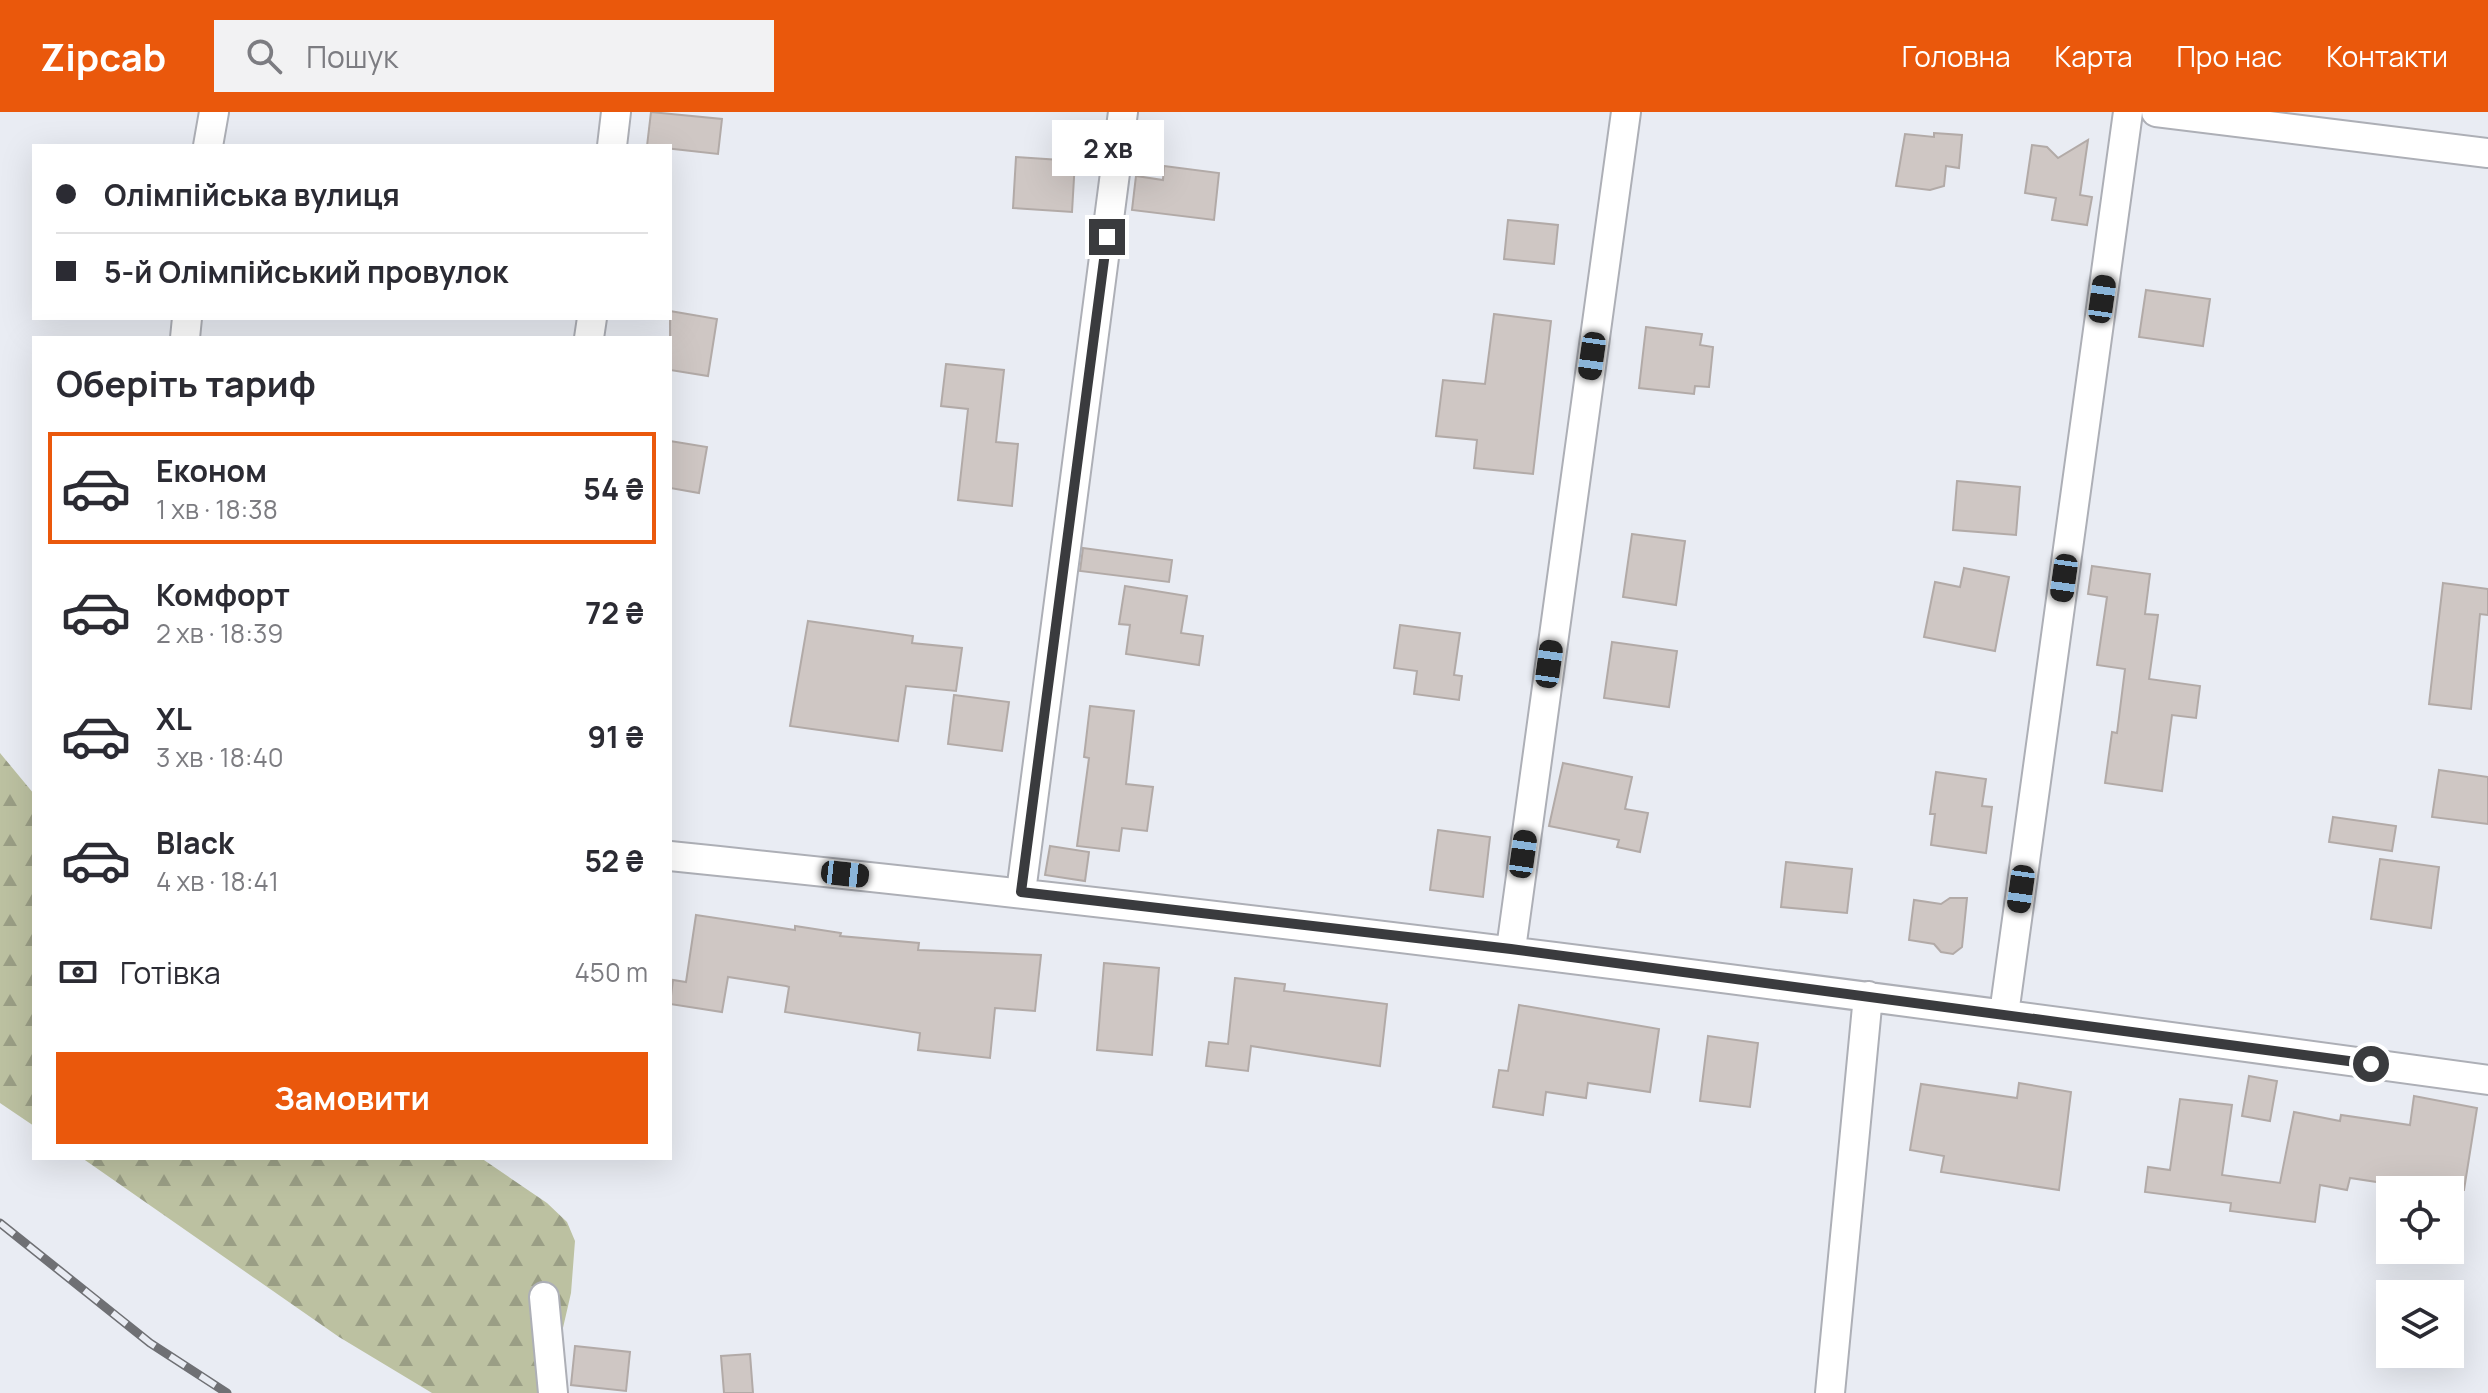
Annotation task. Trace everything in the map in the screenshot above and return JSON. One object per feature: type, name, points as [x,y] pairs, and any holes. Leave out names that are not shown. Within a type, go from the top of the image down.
[{"type":"street","points":[[208,144],[214,112]]},
{"type":"street","points":[[612,144],[616,112]]},
{"type":"street","points":[[1021,892],[1123,112]]},
{"type":"street","points":[[1511,949],[1626,112]]},
{"type":"street","points":[[2004,1014],[2128,112]]},
{"type":"street","points":[[2156,112],[2488,153]]},
{"type":"street","points":[[672,856],[1021,892],[1511,949],[2488,1080]]},
{"type":"street","points":[[1830,1393],[1868,996]]},
{"type":"street","points":[[544,1297],[553,1393]]},
{"type":"green space","points":[[0,753],[32,792],[32,1125],[0,1103]]},
{"type":"green space","points":[[85,1160],[484,1160],[547,1203],[567,1222],[575,1241],[571,1293],[548,1393],[432,1393],[339,1337]]},
{"type":"building","points":[[651,112],[722,119],[718,154],[672,149],[672,144],[647,144]]},
{"type":"building","points":[[1934,133],[1962,135],[1959,168],[1946,166],[1944,186],[1930,190],[1896,186],[1905,134],[1934,137]]},
{"type":"building","points":[[2088,140],[2080,195],[2092,197],[2087,225],[2052,220],[2056,198],[2025,193],[2032,145],[2047,147],[2058,158]]},
{"type":"building","points":[[1016,157],[1075,161],[1072,212],[1013,208]]},
{"type":"building","points":[[1164,166],[1219,173],[1214,220],[1132,210],[1136,176],[1163,180]]},
{"type":"building","points":[[1508,220],[1558,225],[1554,264],[1504,259]]},
{"type":"building","points":[[2146,290],[2210,299],[2203,346],[2139,337]]},
{"type":"building","points":[[672,311],[717,319],[708,376],[672,370]]},
{"type":"building","points":[[1494,314],[1551,321],[1533,474],[1474,468],[1477,440],[1436,436],[1443,380],[1485,384]]},
{"type":"building","points":[[1646,327],[1702,334],[1700,345],[1713,347],[1709,387],[1695,386],[1694,394],[1639,388]]},
{"type":"building","points":[[946,364],[1004,370],[996,442],[1018,444],[1012,506],[958,500],[968,409],[941,406]]},
{"type":"building","points":[[672,441],[707,447],[699,493],[672,488]]},
{"type":"building","points":[[1957,481],[2020,487],[2016,535],[1953,530]]},
{"type":"building","points":[[1632,534],[1685,541],[1676,605],[1623,597]]},
{"type":"building","points":[[1083,548],[1172,560],[1169,582],[1080,571]]},
{"type":"building","points":[[2092,566],[2150,574],[2145,614],[2158,615],[2149,679],[2200,686],[2196,718],[2172,715],[2162,791],[2105,783],[2112,732],[2117,733],[2125,669],[2097,665],[2107,597],[2088,594]]},
{"type":"building","points":[[1964,568],[2009,577],[1995,651],[1924,637],[1935,582],[1960,587]]},
{"type":"building","points":[[2443,583],[2488,589],[2488,615],[2480,614],[2471,709],[2429,704]]},
{"type":"building","points":[[1125,586],[1187,596],[1181,633],[1203,636],[1199,665],[1126,654],[1130,625],[1119,624]]},
{"type":"building","points":[[808,621],[913,636],[912,643],[962,648],[956,691],[906,686],[898,741],[790,726]]},
{"type":"building","points":[[1400,625],[1460,633],[1454,675],[1462,676],[1459,700],[1414,694],[1417,671],[1394,668]]},
{"type":"building","points":[[1612,642],[1677,651],[1669,707],[1604,698]]},
{"type":"building","points":[[954,695],[1009,702],[1002,751],[948,744]]},
{"type":"building","points":[[1090,706],[1134,711],[1126,784],[1153,787],[1147,831],[1122,828],[1119,851],[1077,846],[1089,758],[1084,757]]},
{"type":"building","points":[[1563,763],[1632,777],[1625,809],[1648,813],[1640,852],[1617,847],[1619,840],[1549,826]]},
{"type":"building","points":[[2439,770],[2488,777],[2488,824],[2432,817]]},
{"type":"building","points":[[1936,772],[1986,779],[1982,806],[1992,807],[1986,853],[1931,845],[1935,814],[1930,814]]},
{"type":"building","points":[[2333,817],[2396,826],[2392,851],[2329,842]]},
{"type":"building","points":[[1438,830],[1490,837],[1483,897],[1430,890]]},
{"type":"building","points":[[1050,846],[1089,852],[1085,881],[1045,875]]},
{"type":"building","points":[[2380,859],[2439,867],[2431,928],[2371,919]]},
{"type":"building","points":[[1786,862],[1852,869],[1847,913],[1781,907]]},
{"type":"building","points":[[1950,898],[1967,898],[1962,947],[1953,954],[1941,952],[1934,944],[1909,940],[1914,900],[1941,904]]},
{"type":"building","points":[[696,915],[795,930],[795,926],[841,933],[840,936],[919,943],[918,950],[1041,955],[1035,1011],[995,1008],[990,1058],[918,1050],[920,1033],[785,1012],[789,987],[786,986],[728,977],[722,1012],[672,1004],[673,980],[686,982]]},
{"type":"building","points":[[1104,963],[1159,968],[1152,1055],[1097,1050]]},
{"type":"building","points":[[1235,978],[1285,984],[1284,991],[1387,1004],[1380,1066],[1251,1046],[1248,1071],[1206,1066],[1209,1042],[1228,1044]]},
{"type":"building","points":[[1519,1005],[1659,1029],[1650,1092],[1588,1083],[1586,1098],[1546,1092],[1543,1115],[1493,1107],[1499,1070],[1508,1071]]},
{"type":"building","points":[[1708,1036],[1758,1043],[1750,1107],[1700,1101]]},
{"type":"building","points":[[2249,1076],[2277,1081],[2270,1121],[2242,1116]]},
{"type":"building","points":[[2019,1083],[2071,1092],[2059,1190],[1941,1172],[1944,1156],[1910,1150],[1921,1084],[2017,1098]]},
{"type":"building","points":[[2414,1096],[2477,1108],[2464,1190],[2464,1176],[2376,1176],[2376,1182],[2350,1178],[2347,1190],[2320,1185],[2315,1222],[2230,1211],[2231,1203],[2145,1192],[2148,1167],[2170,1170],[2180,1099],[2232,1105],[2222,1175],[2280,1183],[2294,1112],[2340,1121],[2341,1115],[2410,1125]]},
{"type":"building","points":[[575,1346],[630,1352],[626,1391],[571,1385]]},
{"type":"building","points":[[750,1354],[753,1393],[724,1393],[721,1356]]},
{"type":"railway","points":[[0,1223],[150,1343],[227,1393]]},
{"type":"route","points":[[1107,237],[1021,892],[1511,949],[2371,1064]]}]
